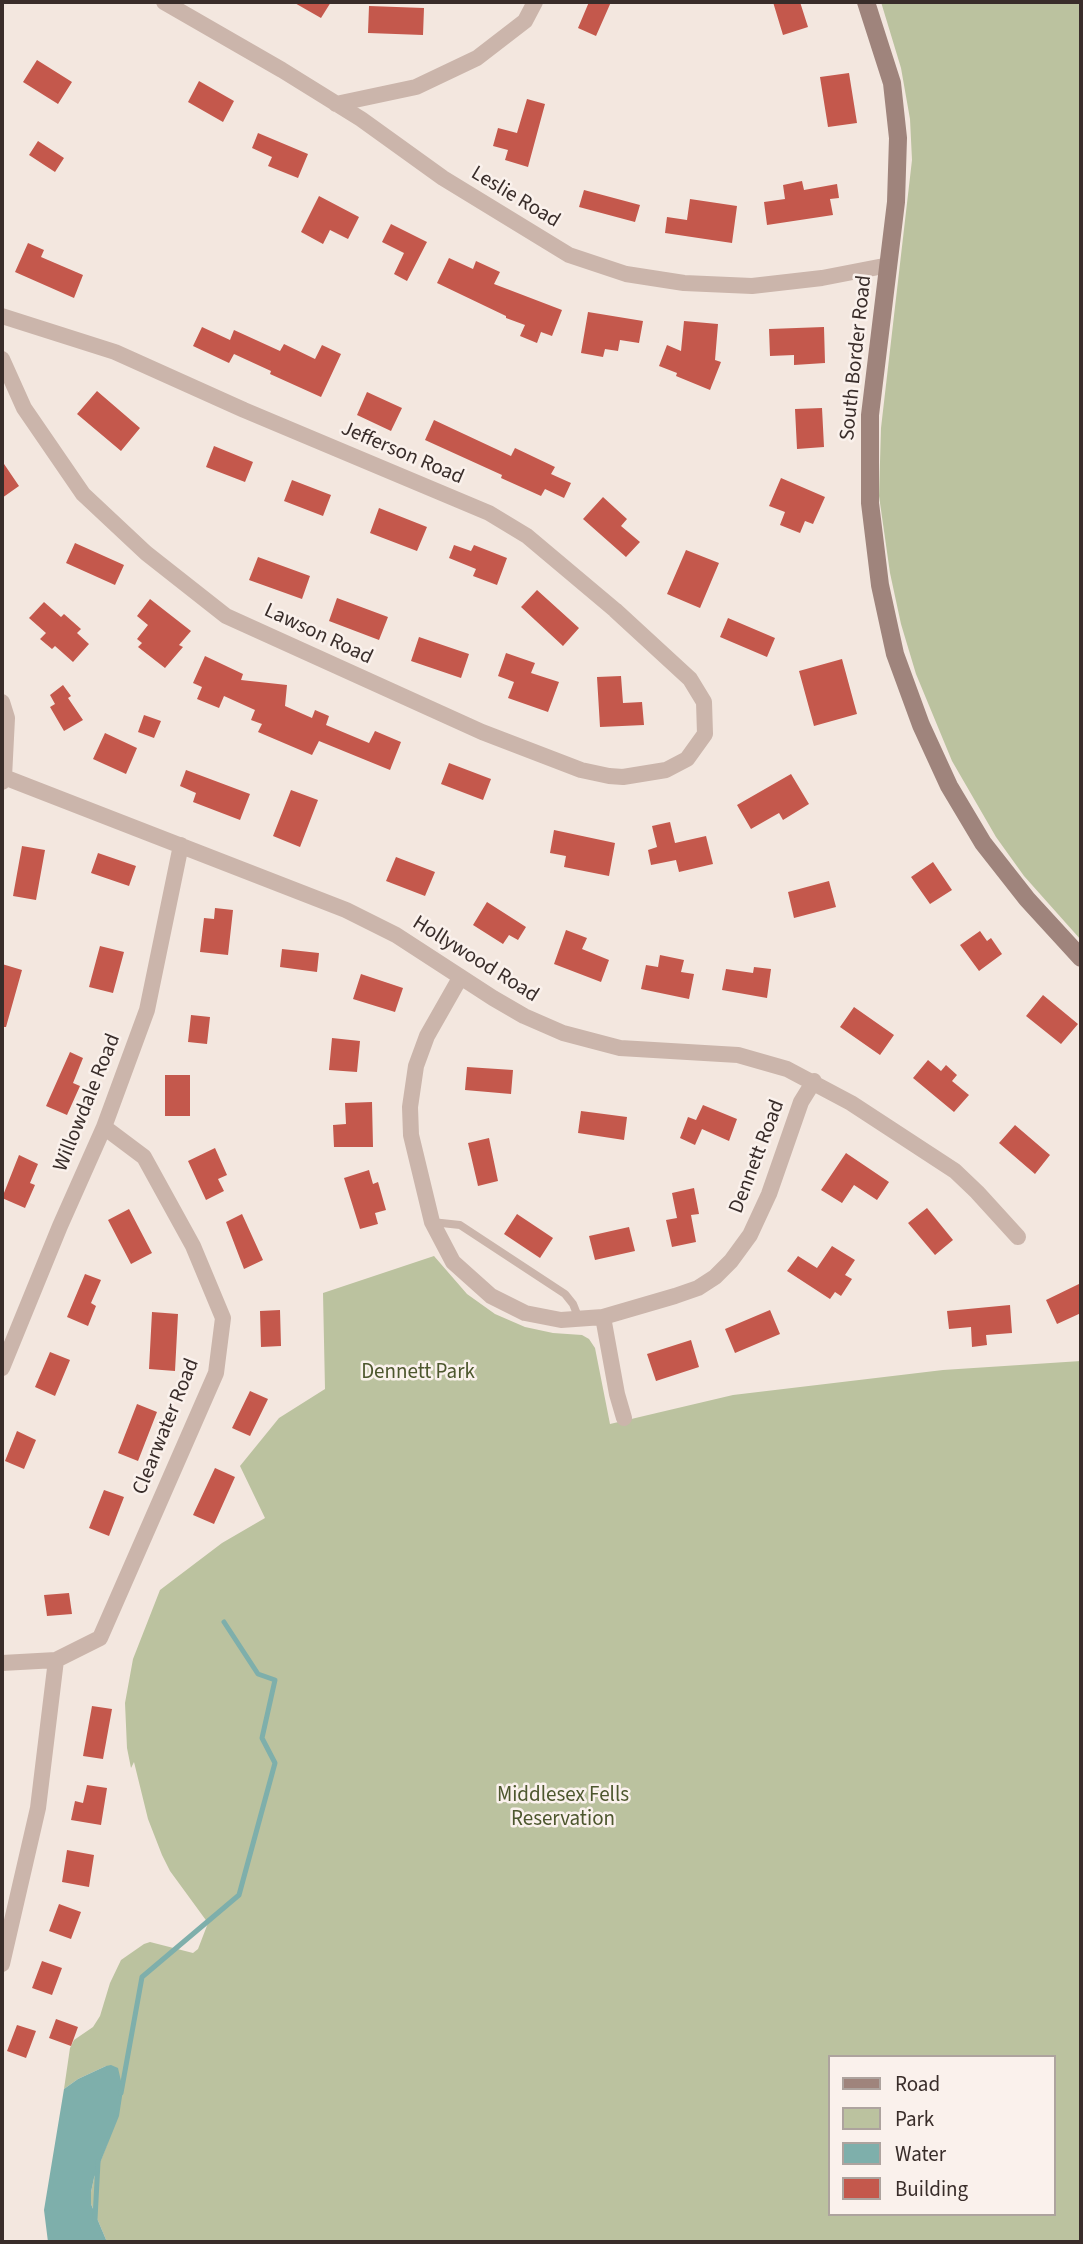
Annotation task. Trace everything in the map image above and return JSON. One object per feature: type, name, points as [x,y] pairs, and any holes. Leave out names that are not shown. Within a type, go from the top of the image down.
[{"type":"main road","name":"South Border Road","points":[[866,2],[892,83],[898,138],[896,202],[870,415],[870,503],[880,585],[895,654],[921,725],[949,786],[983,843],[1027,899],[1081,958]]},
{"type":"street","name":"Leslie Road","points":[[164,2],[336,104],[443,178],[569,255],[626,274],[684,283],[752,286],[822,278],[889,265]]},
{"type":"street","points":[[336,104],[416,87],[477,58],[525,21],[535,2]]},
{"type":"street","name":"Jefferson Road","points":[[2,316],[115,352],[244,410],[489,513],[527,536],[615,610],[690,679],[704,702],[705,734]]},
{"type":"street","name":"Lawson Road","points":[[2,359],[24,408],[83,494],[146,553],[226,616],[482,732],[581,771],[623,777],[667,771],[688,759],[705,734]]},
{"type":"street","points":[[2,702],[8,718],[3,779]]},
{"type":"street","name":"Hollywood Road","points":[[3,779],[181,845],[372,922],[523,1016],[575,1037],[638,1050],[738,1055],[775,1065],[814,1081],[890,1126],[955,1171],[1018,1237]]},
{"type":"street","name":"Willowdale Road","points":[[2,1368],[104,1127],[147,1010],[181,845]]},
{"type":"street","name":"Dennett Road","points":[[460,978],[423,1046],[413,1076],[411,1135],[432,1222],[453,1262],[491,1296],[505,1305],[536,1316],[561,1320],[603,1317],[659,1302],[698,1287],[715,1276],[731,1261],[750,1235],[760,1215],[801,1102],[814,1081]]},
{"type":"street","name":"Clearwater Road","points":[[56,1660],[100,1639],[216,1373],[223,1318],[193,1246],[144,1157],[104,1127]]},
{"type":"street","points":[[603,1317],[624,1418]]},
{"type":"street","points":[[2,1663],[56,1660],[38,1808],[2,1964]]},
{"type":"street","points":[[2,1894],[19,1895]]},
{"type":"lane","points":[[432,1222],[460,1225],[565,1294],[573,1304],[579,1320]]},
{"type":"green space","points":[[881,2],[1081,2],[1081,940],[1024,876],[996,837],[952,761],[916,674],[890,573],[879,496],[881,428],[912,160],[910,119],[901,68]]},
{"type":"green space","name":"Middlesex Fells Reservation","points":[[434,1256],[467,1294],[495,1314],[525,1327],[582,1335],[589,1339],[595,1348],[610,1424],[733,1395],[943,1370],[1081,1361],[1081,2242],[107,2242],[91,2204],[94,2178],[108,2142],[106,2066],[64,2089],[70,2048],[74,2040],[93,2027],[100,2016],[110,1983],[121,1960],[150,1942],[193,1953],[198,1949],[208,1923],[170,1871],[162,1855],[148,1819],[134,1762],[131,1768],[127,1748],[125,1703],[133,1659],[160,1590],[222,1543],[265,1518],[240,1466],[279,1418],[325,1389],[323,1293]]},
{"type":"water","points":[[111,2065],[118,2068],[123,2090],[119,2116],[91,2192],[91,2204],[107,2242],[48,2242],[44,2210],[64,2089],[78,2079]]},
{"type":"building","points":[[293,2],[331,2],[321,18]]},
{"type":"building","points":[[589,2],[611,2],[596,36],[578,28]]},
{"type":"building","points":[[773,2],[800,2],[808,27],[783,35]]},
{"type":"building","points":[[369,6],[424,8],[423,35],[368,33]]},
{"type":"building","points":[[37,60],[72,82],[58,104],[23,82]]},
{"type":"building","points":[[849,73],[857,123],[828,127],[820,77]]},
{"type":"building","points":[[199,81],[234,101],[223,122],[188,102]]},
{"type":"building","points":[[527,99],[545,104],[528,167],[505,160],[508,150],[493,146],[498,128],[517,133]]},
{"type":"building","points":[[258,133],[308,154],[298,178],[268,166],[272,157],[252,148]]},
{"type":"building","points":[[38,141],[64,158],[55,172],[29,155]]},
{"type":"building","points":[[802,181],[804,190],[837,184],[839,198],[830,199],[833,215],[767,225],[764,202],[785,199],[783,185]]},
{"type":"building","points":[[584,190],[640,205],[635,222],[579,207]]},
{"type":"building","points":[[319,196],[359,217],[348,239],[330,230],[323,244],[301,232]]},
{"type":"building","points":[[690,199],[737,206],[732,243],[665,233],[667,217],[687,220]]},
{"type":"building","points":[[391,224],[427,242],[407,281],[394,274],[404,253],[382,242]]},
{"type":"building","points":[[28,243],[44,250],[41,257],[83,275],[74,298],[15,272]]},
{"type":"building","points":[[449,258],[473,269],[476,261],[500,272],[494,284],[562,310],[552,336],[541,332],[537,343],[520,336],[525,325],[437,283]]},
{"type":"building","points":[[588,312],[643,321],[639,343],[620,340],[618,351],[605,349],[603,357],[581,353]]},
{"type":"building","points":[[684,321],[718,324],[715,360],[721,362],[710,390],[659,366],[667,345],[681,351]]},
{"type":"building","points":[[202,327],[230,340],[234,330],[280,351],[284,344],[315,359],[322,345],[341,354],[321,397],[234,354],[229,363],[193,346]]},
{"type":"building","points":[[824,327],[825,363],[794,365],[794,355],[770,356],[769,329]]},
{"type":"building","points":[[97,391],[140,428],[121,451],[77,414]]},
{"type":"building","points":[[367,392],[402,408],[391,431],[357,415]]},
{"type":"building","points":[[822,408],[824,447],[797,449],[795,409]]},
{"type":"building","points":[[434,420],[511,456],[515,448],[555,467],[551,474],[571,483],[564,498],[545,489],[541,496],[425,440]]},
{"type":"building","points":[[214,446],[253,462],[245,482],[206,467]]},
{"type":"building","points":[[2,461],[19,486],[2,498]]},
{"type":"building","points":[[781,478],[825,497],[813,524],[805,521],[800,533],[780,525],[785,512],[769,506]]},
{"type":"building","points":[[292,480],[331,495],[323,516],[284,501]]},
{"type":"building","points":[[603,497],[627,519],[621,526],[640,542],[626,557],[583,519]]},
{"type":"building","points":[[379,508],[427,527],[417,551],[370,533]]},
{"type":"building","points":[[75,543],[124,565],[115,585],[66,563]]},
{"type":"building","points":[[454,545],[471,551],[474,545],[507,558],[497,585],[473,576],[476,569],[449,558]]},
{"type":"building","points":[[686,550],[719,563],[700,608],[667,594]]},
{"type":"building","points":[[258,557],[310,576],[302,599],[249,580]]},
{"type":"building","points":[[537,590],[579,628],[563,646],[521,607]]},
{"type":"building","points":[[337,598],[388,617],[379,640],[329,621]]},
{"type":"building","points":[[150,599],[191,631],[179,645],[183,647],[165,668],[138,647],[142,643],[137,639],[148,625],[137,616]]},
{"type":"building","points":[[44,602],[81,629],[77,633],[89,644],[73,662],[55,646],[52,649],[40,639],[46,633],[29,618]]},
{"type":"building","points":[[728,618],[775,638],[767,657],[720,637]]},
{"type":"building","points":[[419,637],[469,654],[461,678],[411,661]]},
{"type":"building","points":[[506,653],[535,663],[531,673],[559,682],[548,712],[508,698],[514,682],[498,676]]},
{"type":"building","points":[[205,656],[243,674],[241,680],[287,685],[285,706],[312,718],[315,710],[329,716],[326,725],[369,743],[375,731],[401,742],[390,770],[319,741],[312,755],[258,732],[262,724],[251,720],[255,710],[224,696],[219,708],[197,699],[202,687],[193,683]]},
{"type":"building","points":[[842,659],[857,714],[814,726],[799,671]]},
{"type":"building","points":[[621,676],[623,703],[642,702],[644,725],[600,727],[597,677]]},
{"type":"building","points":[[63,685],[71,696],[68,698],[83,720],[64,731],[50,707],[55,704],[50,695]]},
{"type":"building","points":[[144,715],[161,721],[154,738],[138,732]]},
{"type":"building","points":[[105,733],[137,748],[126,774],[93,759]]},
{"type":"building","points":[[449,763],[491,779],[483,800],[441,784]]},
{"type":"building","points":[[186,770],[250,794],[240,820],[193,802],[196,793],[180,786]]},
{"type":"building","points":[[791,774],[809,804],[783,820],[779,813],[751,829],[737,805]]},
{"type":"building","points":[[291,790],[318,800],[300,847],[273,836]]},
{"type":"building","points":[[670,822],[675,843],[706,836],[713,864],[679,872],[676,860],[651,865],[648,850],[657,847],[652,826]]},
{"type":"building","points":[[554,830],[615,843],[609,876],[564,867],[566,856],[550,853]]},
{"type":"building","points":[[22,846],[45,850],[36,900],[13,896]]},
{"type":"building","points":[[98,853],[136,866],[129,886],[91,873]]},
{"type":"building","points":[[396,857],[435,872],[425,896],[386,881]]},
{"type":"building","points":[[933,862],[952,890],[930,904],[911,877]]},
{"type":"building","points":[[829,881],[836,907],[794,918],[788,892]]},
{"type":"building","points":[[487,902],[526,927],[518,940],[509,935],[503,944],[473,925]]},
{"type":"building","points":[[215,908],[233,910],[228,955],[200,952],[204,918],[214,919]]},
{"type":"building","points":[[566,930],[587,938],[582,949],[609,960],[601,982],[554,964]]},
{"type":"building","points":[[980,931],[987,941],[991,938],[1002,954],[979,971],[960,945]]},
{"type":"building","points":[[100,946],[124,952],[113,993],[89,987]]},
{"type":"building","points":[[282,949],[319,953],[317,972],[280,967]]},
{"type":"building","points":[[660,955],[684,960],[681,972],[694,974],[689,999],[641,989],[646,965],[658,967]]},
{"type":"building","points":[[2,964],[22,970],[6,1027],[2,1027]]},
{"type":"building","points":[[754,967],[771,969],[767,998],[722,990],[726,969],[753,973]]},
{"type":"building","points":[[361,974],[403,988],[395,1012],[353,999]]},
{"type":"building","points":[[1043,995],[1078,1024],[1061,1044],[1026,1016]]},
{"type":"building","points":[[854,1007],[894,1035],[880,1055],[840,1027]]},
{"type":"building","points":[[191,1015],[210,1017],[207,1044],[188,1042]]},
{"type":"building","points":[[332,1038],[360,1041],[357,1072],[329,1070]]},
{"type":"building","points":[[70,1052],[83,1058],[73,1083],[80,1086],[67,1115],[46,1106]]},
{"type":"building","points":[[928,1060],[941,1071],[946,1065],[957,1075],[952,1081],[969,1095],[954,1112],[913,1078]]},
{"type":"building","points":[[467,1067],[513,1070],[511,1094],[465,1090]]},
{"type":"building","points":[[165,1075],[190,1075],[190,1116],[165,1116]]},
{"type":"building","points":[[372,1102],[373,1147],[334,1147],[333,1125],[346,1124],[345,1103]]},
{"type":"building","points":[[703,1105],[737,1119],[729,1141],[702,1129],[695,1145],[680,1138],[688,1117],[696,1120]]},
{"type":"building","points":[[581,1111],[627,1117],[624,1140],[578,1133]]},
{"type":"building","points":[[1015,1125],[1050,1155],[1035,1174],[999,1143]]},
{"type":"building","points":[[489,1138],[498,1181],[478,1186],[468,1143]]},
{"type":"building","points":[[215,1148],[227,1175],[218,1179],[224,1191],[206,1200],[188,1161]]},
{"type":"building","points":[[846,1153],[889,1182],[877,1200],[854,1185],[842,1203],[821,1190]]},
{"type":"building","points":[[19,1155],[38,1164],[30,1183],[35,1185],[25,1208],[2,1198]]},
{"type":"building","points":[[369,1170],[373,1184],[378,1182],[386,1210],[375,1213],[378,1224],[360,1229],[344,1178]]},
{"type":"building","points":[[694,1188],[699,1214],[691,1215],[696,1242],[672,1247],[666,1220],[677,1218],[672,1193]]},
{"type":"building","points":[[927,1208],[953,1240],[935,1255],[908,1223]]},
{"type":"building","points":[[129,1209],[152,1253],[131,1264],[108,1220]]},
{"type":"building","points":[[242,1214],[263,1260],[244,1269],[226,1222]]},
{"type":"building","points":[[517,1214],[553,1238],[540,1258],[504,1234]]},
{"type":"building","points":[[629,1227],[635,1251],[595,1260],[589,1236]]},
{"type":"building","points":[[832,1246],[855,1260],[845,1275],[852,1279],[841,1296],[835,1292],[830,1299],[787,1271],[798,1256],[817,1268]]},
{"type":"building","points":[[85,1274],[101,1280],[91,1303],[96,1306],[88,1326],[67,1317]]},
{"type":"building","points":[[1081,1283],[1081,1313],[1057,1324],[1046,1300]]},
{"type":"building","points":[[1010,1305],[1012,1333],[986,1335],[987,1345],[972,1347],[971,1327],[949,1329],[947,1311]]},
{"type":"building","points":[[280,1310],[281,1346],[261,1347],[260,1311]]},
{"type":"building","points":[[770,1310],[780,1334],[735,1353],[725,1329]]},
{"type":"building","points":[[152,1312],[178,1314],[175,1371],[149,1369]]},
{"type":"building","points":[[691,1340],[699,1367],[656,1381],[647,1354]]},
{"type":"building","points":[[50,1352],[70,1360],[55,1396],[35,1387]]},
{"type":"building","points":[[250,1391],[268,1399],[250,1436],[232,1428]]},
{"type":"building","points":[[137,1404],[157,1412],[138,1461],[118,1453]]},
{"type":"building","points":[[17,1431],[36,1440],[24,1469],[5,1461]]},
{"type":"building","points":[[215,1468],[235,1477],[214,1524],[193,1515]]},
{"type":"building","points":[[104,1490],[124,1497],[109,1536],[89,1528]]},
{"type":"building","points":[[69,1593],[72,1614],[47,1616],[44,1595]]},
{"type":"building","points":[[92,1706],[112,1709],[103,1759],[83,1756]]},
{"type":"building","points":[[87,1785],[107,1788],[101,1825],[71,1820],[75,1801],[83,1803]]},
{"type":"building","points":[[67,1850],[94,1855],[89,1887],[62,1882]]},
{"type":"building","points":[[59,1904],[81,1912],[71,1939],[49,1931]]},
{"type":"building","points":[[42,1961],[62,1968],[52,1995],[32,1988]]},
{"type":"building","points":[[56,2019],[78,2027],[71,2046],[49,2038]]},
{"type":"building","points":[[17,2025],[36,2031],[26,2058],[7,2051]]},
{"type":"waterway","points":[[121,2093],[142,1977],[239,1895],[275,1763],[262,1738],[275,1680],[258,1674],[224,1622]]},
{"type":"waterway","points":[[95,2219],[98,2162]]},
{"type":"park label","name":"Dennett Park","points":[[418,1373]]}]
